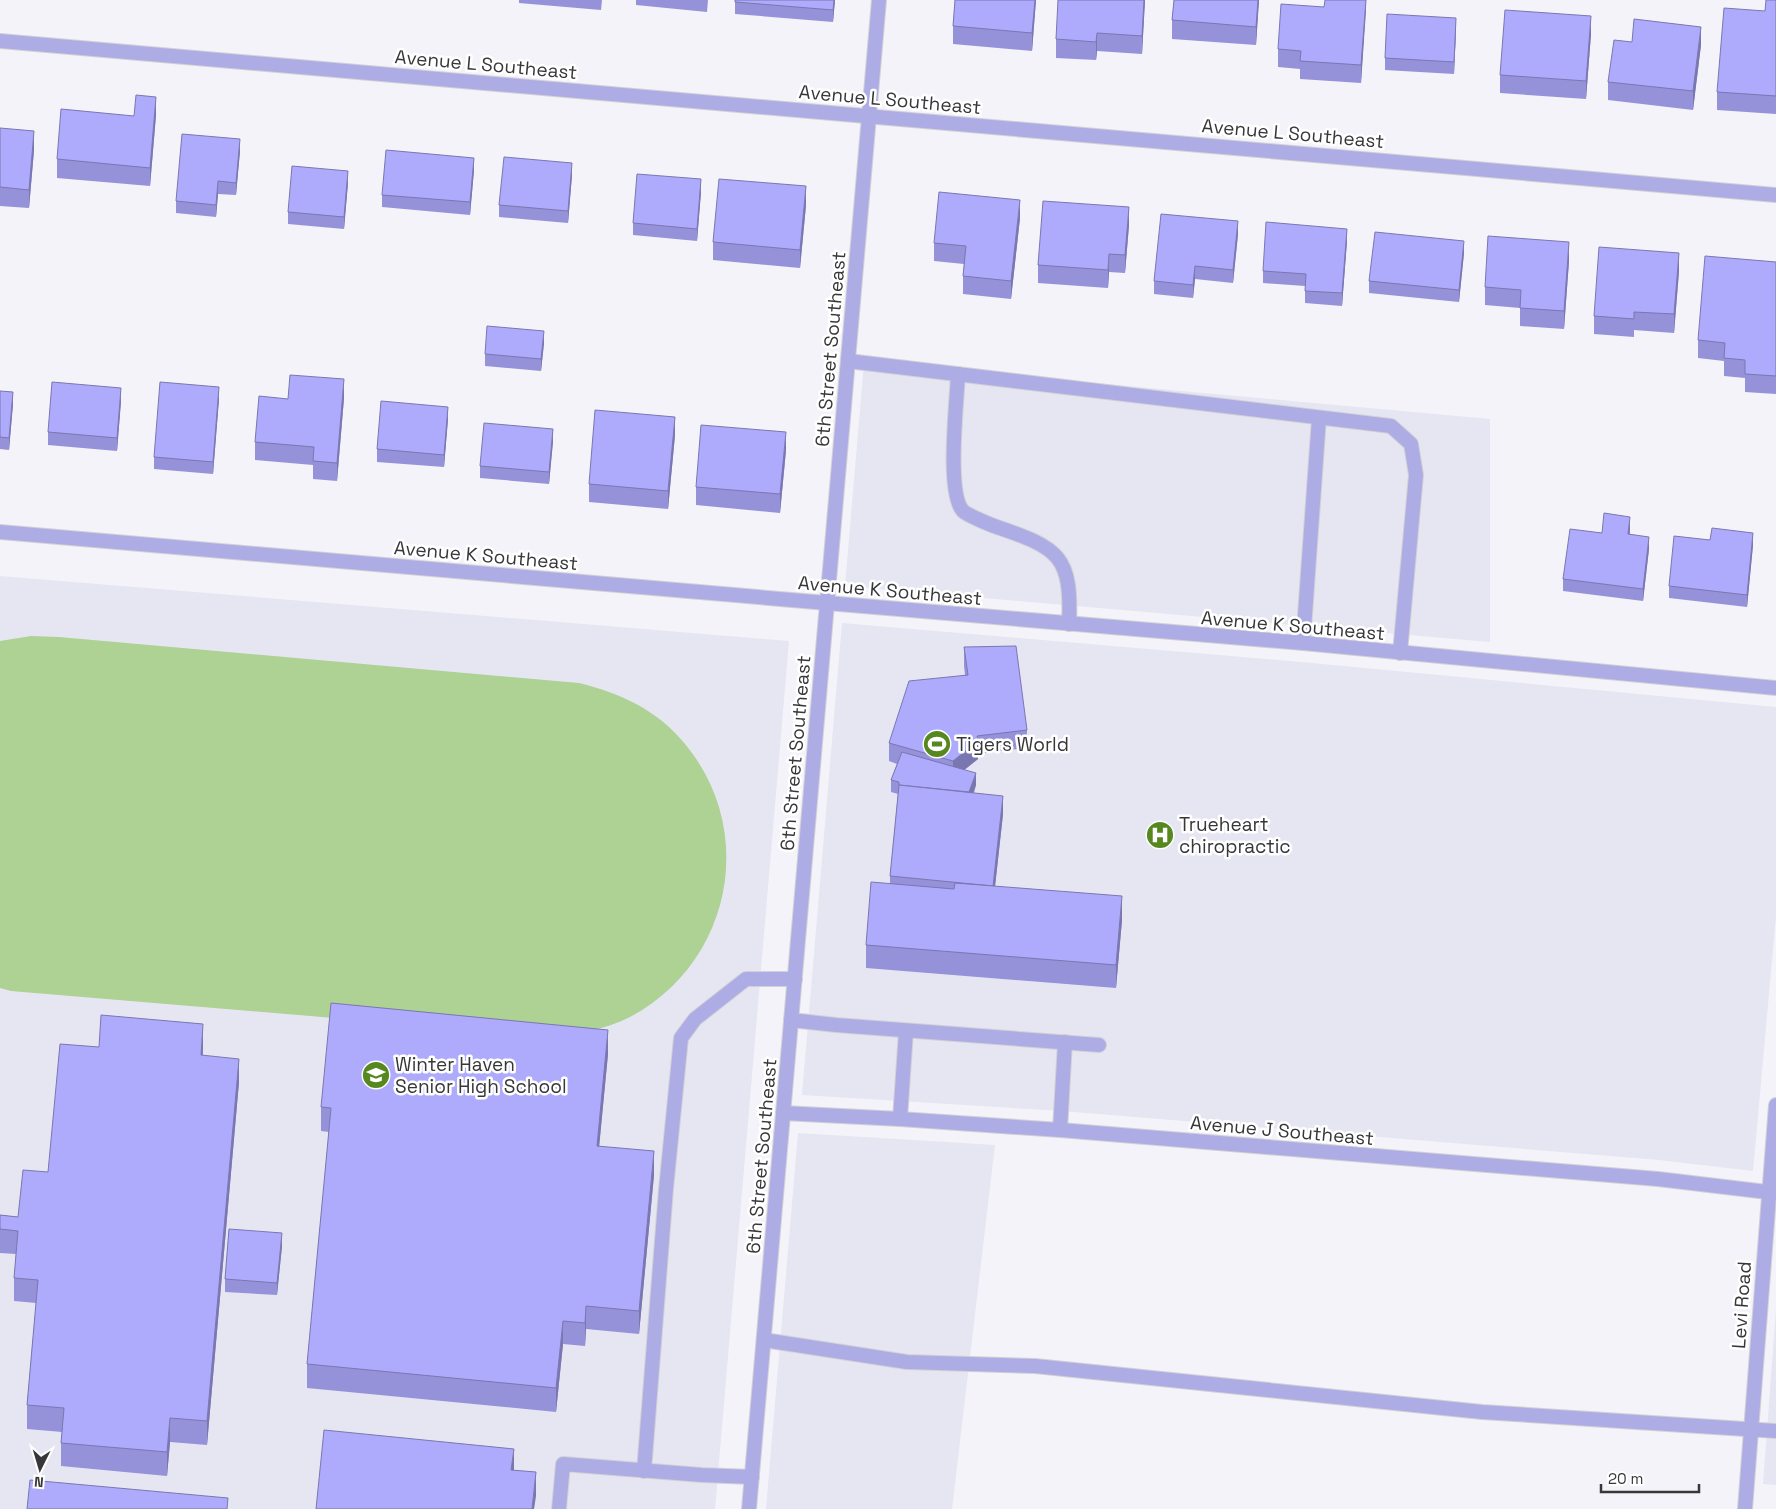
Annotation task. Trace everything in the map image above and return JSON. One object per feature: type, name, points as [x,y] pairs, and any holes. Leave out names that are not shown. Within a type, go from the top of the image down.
[{"type":"street","name":"6th Street Southeast","points":[[749,1509],[878,0]]},
{"type":"street","name":"Avenue L Southeast","points":[[0,41],[1776,194]]},
{"type":"street","points":[[848,361],[1390,426],[1411,444],[1416,474],[1400,653]]},
{"type":"street","points":[[958,374],[954,469],[955,494],[963,511],[990,524],[1041,543],[1056,554],[1066,570],[1070,594],[1069,624]]},
{"type":"street","points":[[1303,643],[1319,418]]},
{"type":"street","name":"Avenue K Southeast","points":[[0,532],[1303,643],[1776,688]]},
{"type":"street","points":[[644,1471],[666,1189],[681,1038],[695,1019],[746,979],[794,979]]},
{"type":"street","points":[[791,1020],[906,1031],[1099,1045]]},
{"type":"street","points":[[900,1119],[906,1031]]},
{"type":"street","points":[[1060,1130],[1065,1042]]},
{"type":"street","name":"Levi Road","points":[[1745,1509],[1750,1429],[1772,1193],[1776,1105]]},
{"type":"street","name":"Avenue J Southeast","points":[[783,1113],[1060,1130],[1658,1179],[1772,1193]]},
{"type":"street","points":[[764,1340],[907,1362],[1036,1366],[1482,1412],[1776,1431]]},
{"type":"street","points":[[559,1509],[563,1464],[752,1477]]},
{"type":"shaded area","points":[[864,362],[1490,419],[1490,642],[845,586]]},
{"type":"shaded area","name":"Winter Haven Senior High School","points":[[0,576],[789,641],[715,1509],[0,1509]]},
{"type":"shaded area","points":[[842,623],[1301,662],[1776,707],[1776,916],[1753,1171],[1659,1160],[1062,1111],[802,1095]]},
{"type":"shaded area","points":[[798,1133],[995,1145],[952,1509],[766,1509]]},
{"type":"shaded area","points":[[1776,1309],[1776,1485],[1763,1484]]},
{"type":"green space","points":[[31,636],[579,683],[619,696],[645,709],[668,726],[678,736],[704,771],[719,809],[726,848],[724,888],[713,926],[693,962],[666,992],[630,1017],[590,1031],[549,1036],[11,991],[0,988],[0,641]]},
{"type":"building","points":[[735,0],[834,0],[833,10],[735,2]]},
{"type":"building","points":[[955,0],[1035,0],[1032,33],[953,26]]},
{"type":"building","points":[[1058,0],[1144,0],[1142,36],[1097,33],[1096,42],[1056,39]]},
{"type":"building","points":[[1174,0],[1258,0],[1256,27],[1172,20]]},
{"type":"building","points":[[1325,0],[1366,0],[1361,65],[1300,61],[1301,51],[1278,49],[1281,4],[1324,7]]},
{"type":"building","points":[[1766,0],[1776,0],[1776,96],[1717,92],[1724,8],[1765,11]]},
{"type":"building","points":[[1505,10],[1591,16],[1586,81],[1500,75]]},
{"type":"building","points":[[1387,14],[1456,18],[1454,62],[1385,58]]},
{"type":"building","points":[[1634,19],[1701,27],[1693,91],[1608,82],[1614,40],[1632,42]]},
{"type":"building","points":[[136,95],[156,97],[150,168],[57,159],[61,109],[134,116]]},
{"type":"building","points":[[0,128],[34,131],[29,190],[0,187]]},
{"type":"building","points":[[182,134],[240,139],[236,183],[218,181],[216,205],[176,201]]},
{"type":"building","points":[[386,150],[474,158],[470,202],[382,195]]},
{"type":"building","points":[[504,157],[572,163],[568,211],[499,205]]},
{"type":"building","points":[[292,166],[348,171],[344,217],[288,212]]},
{"type":"building","points":[[637,174],[701,179],[697,229],[633,223]]},
{"type":"building","points":[[719,179],[806,186],[800,250],[713,242]]},
{"type":"building","points":[[939,192],[1020,200],[1011,281],[963,276],[966,246],[934,243]]},
{"type":"building","points":[[1043,201],[1129,207],[1125,255],[1109,254],[1108,270],[1038,265]]},
{"type":"building","points":[[1161,214],[1238,221],[1233,270],[1195,266],[1193,285],[1154,281]]},
{"type":"building","points":[[1266,222],[1347,229],[1342,293],[1305,291],[1306,274],[1263,271]]},
{"type":"building","points":[[1375,232],[1464,241],[1459,290],[1369,281]]},
{"type":"building","points":[[1488,236],[1569,242],[1564,311],[1520,308],[1521,290],[1485,287]]},
{"type":"building","points":[[1599,247],[1679,253],[1674,314],[1634,312],[1634,319],[1594,316]]},
{"type":"building","points":[[1705,256],[1776,262],[1776,376],[1745,374],[1745,360],[1724,358],[1725,343],[1698,340]]},
{"type":"building","points":[[487,326],[544,331],[541,359],[485,354]]},
{"type":"building","points":[[290,375],[344,379],[337,463],[313,461],[314,447],[255,442],[259,396],[288,399]]},
{"type":"building","points":[[52,382],[121,388],[117,438],[48,432]]},
{"type":"building","points":[[160,382],[219,387],[213,462],[154,457]]},
{"type":"building","points":[[0,391],[13,392],[9,438],[0,437]]},
{"type":"building","points":[[381,401],[448,407],[444,455],[377,449]]},
{"type":"building","points":[[595,410],[675,417],[668,491],[589,484]]},
{"type":"building","points":[[484,423],[553,429],[549,472],[480,466]]},
{"type":"building","points":[[701,425],[786,432],[780,494],[696,487]]},
{"type":"building","points":[[1604,513],[1630,517],[1628,534],[1649,537],[1643,589],[1563,579],[1570,529],[1602,533]]},
{"type":"building","points":[[1712,528],[1753,533],[1747,595],[1669,586],[1674,536],[1710,540]]},
{"type":"building","points":[[1016,646],[1027,730],[977,736],[978,741],[953,761],[889,743],[909,681],[968,675],[964,647]]},
{"type":"building","points":[[902,752],[976,773],[969,792],[899,785],[899,782],[891,780]]},
{"type":"building","points":[[899,785],[1003,796],[993,886],[890,876]]},
{"type":"building","points":[[871,882],[954,889],[955,883],[1122,896],[1116,965],[866,945]]},
{"type":"building","points":[[331,1003],[608,1030],[597,1146],[654,1151],[639,1311],[586,1306],[585,1323],[563,1321],[556,1388],[307,1364],[331,1108],[321,1107]]},
{"type":"building","points":[[101,1015],[203,1024],[201,1055],[239,1059],[207,1421],[170,1418],[167,1452],[61,1443],[64,1408],[27,1405],[38,1280],[14,1278],[18,1231],[0,1229],[0,1215],[18,1217],[23,1170],[48,1172],[60,1044],[99,1047]]},
{"type":"building","points":[[229,1229],[282,1233],[277,1283],[225,1279]]},
{"type":"building","points":[[324,1430],[514,1449],[511,1470],[536,1472],[532,1509],[316,1509]]},
{"type":"building","points":[[30,1480],[228,1498],[227,1509],[27,1509]]},
{"type":"place","name":"Tigers World","points":[[937,744]]},
{"type":"place","name":"Trueheart chiropractic","points":[[1160,835]]},
{"type":"place","name":"Winter Haven Senior High School","points":[[376,1075]]}]
